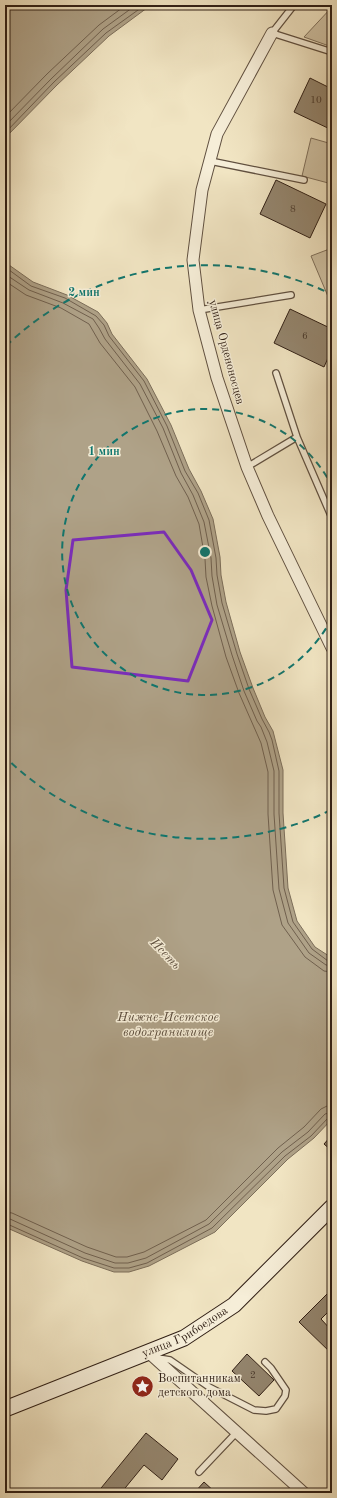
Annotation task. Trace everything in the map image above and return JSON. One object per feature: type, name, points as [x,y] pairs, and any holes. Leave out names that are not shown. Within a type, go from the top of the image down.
[{"type":"main road","name":"улица Грибоедова","points":[[5,1409],[151,1355],[184,1338],[234,1306],[332,1207]]},
{"type":"street","name":"улица Орденоносцев","points":[[272,33],[217,134],[202,190],[193,260],[199,310],[217,378],[247,467],[268,516],[332,648]]},
{"type":"street","points":[[151,1355],[304,1493]]},
{"type":"lane","points":[[294,5],[272,33],[332,52]]},
{"type":"lane","points":[[210,161],[304,180]]},
{"type":"lane","points":[[199,310],[291,295]]},
{"type":"lane","points":[[276,373],[297,437],[332,518]]},
{"type":"lane","points":[[247,467],[297,437]]},
{"type":"lane","points":[[151,1355],[170,1360],[209,1387],[254,1410],[266,1411],[276,1409],[285,1396],[286,1390],[274,1371],[265,1362]]},
{"type":"lane","points":[[199,1472],[236,1433]]},
{"type":"highlighted area","points":[[164,532],[191,570],[212,620],[188,681],[72,667],[66,590],[73,540]]},
{"type":"shaded area","points":[[332,7],[332,47],[304,37]]},
{"type":"shaded area","points":[[311,138],[332,144],[332,184],[302,176]]},
{"type":"shaded area","points":[[332,248],[332,306],[311,256]]},
{"type":"water","points":[[5,5],[151,5],[109,36],[57,85],[5,138]]},
{"type":"water","name":"Нижне-Исетское водохранилище","points":[[5,259],[9,265],[33,282],[67,295],[98,312],[107,323],[112,334],[147,379],[171,425],[189,469],[201,491],[213,519],[226,602],[240,652],[253,688],[265,717],[273,731],[283,770],[283,813],[288,888],[297,921],[315,947],[332,958],[332,1119],[314,1138],[288,1159],[215,1232],[149,1266],[129,1272],[114,1272],[82,1261],[5,1227]]},
{"type":"building","points":[[310,78],[332,89],[332,130],[294,112]]},
{"type":"building","points":[[276,180],[326,204],[310,238],[260,214]]},
{"type":"building","points":[[290,309],[332,329],[332,349],[324,367],[274,343]]},
{"type":"building","points":[[332,1135],[332,1151],[324,1144]]},
{"type":"building","points":[[332,1289],[332,1308],[321,1319],[332,1331],[332,1354],[299,1322]]},
{"type":"building","points":[[247,1354],[274,1380],[259,1396],[232,1371]]},
{"type":"building","points":[[146,1433],[178,1459],[162,1480],[144,1465],[121,1493],[97,1493]]},
{"type":"building","points":[[204,1482],[216,1493],[194,1493]]},
{"type":"place","name":"Воспитанникам детского дома","points":[[142,1386]]},
{"type":"water label","name":"Исеть","points":[[165,954]]}]
